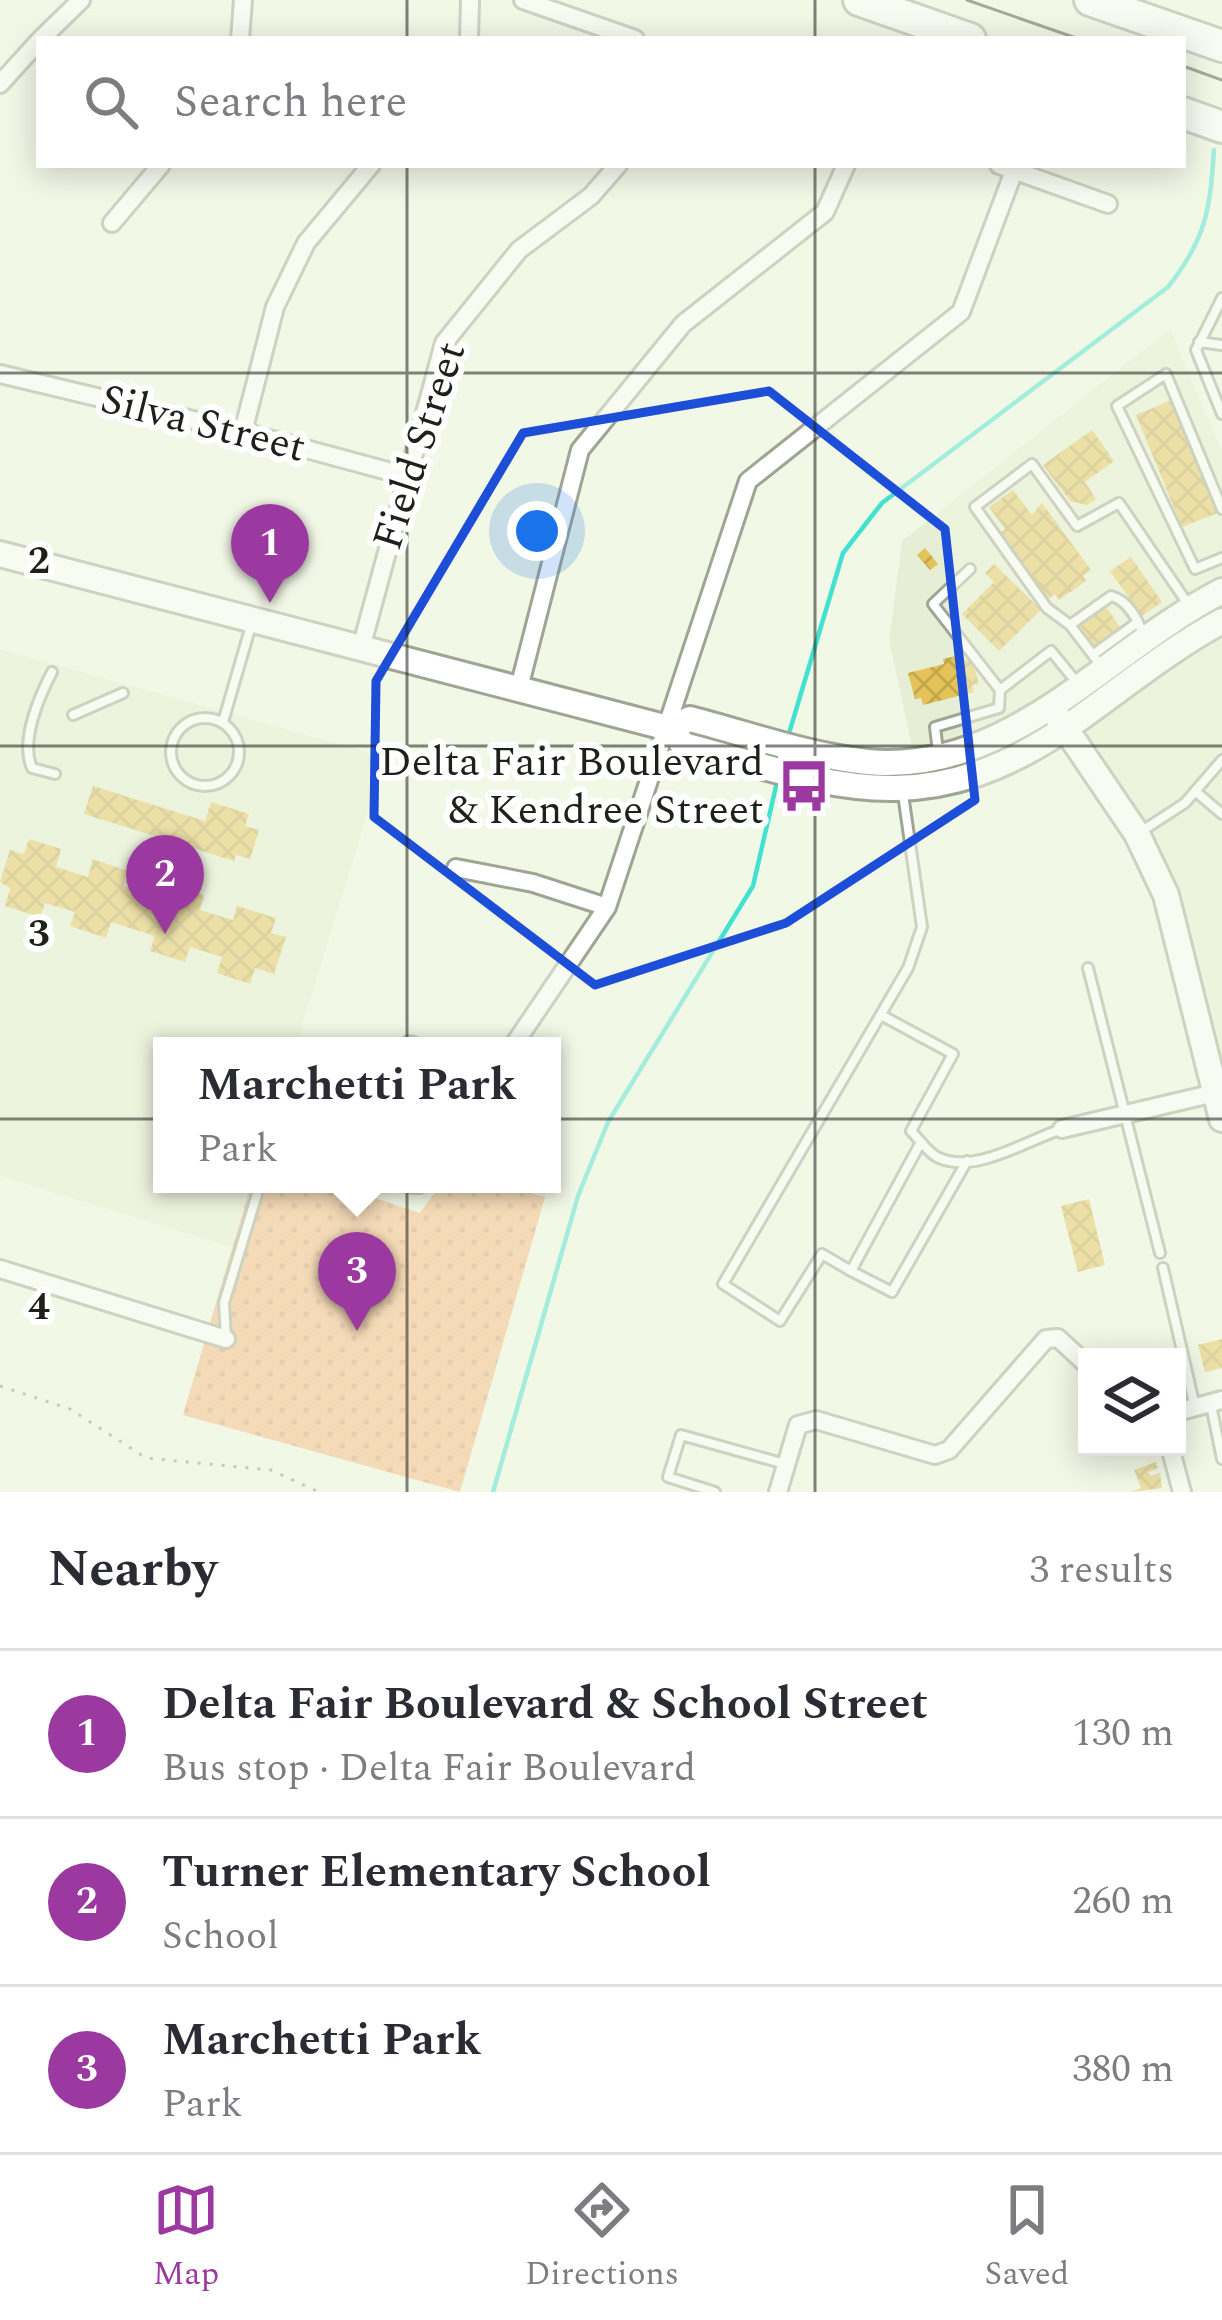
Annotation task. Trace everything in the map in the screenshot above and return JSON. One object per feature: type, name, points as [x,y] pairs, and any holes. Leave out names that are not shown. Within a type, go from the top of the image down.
[{"type":"highway","points":[[859,0],[961,36]]},
{"type":"highway","points":[[1090,0],[1222,46]]},
{"type":"highway","points":[[1186,114],[1222,127]]},
{"type":"main road","points":[[0,554],[668,728],[684,745],[853,788],[902,790],[990,771],[1058,717],[1222,621]]},
{"type":"main road","points":[[668,728],[690,719],[868,762],[940,758],[1058,717],[1098,661],[1141,630],[1222,591]]},
{"type":"main road","points":[[1058,717],[1137,834],[1173,916],[1222,1119]]},
{"type":"street","points":[[44,36],[82,0]]},
{"type":"street","points":[[240,36],[244,0]]},
{"type":"street","points":[[469,36],[470,0]]},
{"type":"street","points":[[524,0],[626,36]]},
{"type":"street","points":[[0,84],[36,44]]},
{"type":"street","points":[[112,223],[158,168]]},
{"type":"street","points":[[243,432],[275,307],[306,243],[368,168]]},
{"type":"street","name":"Field Street","points":[[361,648],[444,343],[519,250],[590,196],[615,168]]},
{"type":"street","points":[[519,688],[580,451],[683,324],[825,212],[845,168]]},
{"type":"street","points":[[519,1037],[607,907],[748,481],[961,312],[1006,168],[1108,204]]},
{"type":"street","name":"Silva Street","points":[[0,374],[406,476]]},
{"type":"street","points":[[456,868],[533,883],[607,907]]},
{"type":"street","points":[[1062,1129],[1219,1092]]},
{"type":"street","points":[[0,1269],[226,1340]]},
{"type":"street","points":[[778,1492],[799,1425],[816,1420],[935,1455],[949,1450],[1046,1340],[1058,1338],[1078,1357]]},
{"type":"street","points":[[1172,1456],[1182,1492]]},
{"type":"lane","points":[[1222,298],[1196,350],[1222,414]]},
{"type":"lane","points":[[1199,342],[1222,345]]},
{"type":"lane","points":[[1222,508],[1166,374],[1117,406],[1195,569],[1222,558]]},
{"type":"lane","points":[[1098,661],[1070,626],[1047,608],[975,507],[1032,464],[1077,526],[1119,503],[1190,608]]},
{"type":"lane","points":[[940,758],[935,727],[999,708],[1000,689],[933,604],[970,569]]},
{"type":"lane","points":[[1070,626],[1111,596],[1119,598],[1141,630]]},
{"type":"lane","points":[[223,722],[253,621]]},
{"type":"lane","points":[[1000,689],[1051,651],[1079,685]]},
{"type":"lane","points":[[52,672],[26,755],[32,768],[55,774]]},
{"type":"lane","points":[[74,715],[122,693]]},
{"type":"lane","points":[[202,717],[223,722],[237,739],[239,760],[228,778],[208,787],[187,782],[172,766],[171,744],[182,726],[202,717]]},
{"type":"lane","points":[[1137,834],[1185,803],[1222,760]]},
{"type":"lane","points":[[902,790],[922,927],[908,968],[723,1284],[780,1321],[822,1254],[892,1292],[967,1161]]},
{"type":"lane","points":[[1195,790],[1222,814]]},
{"type":"lane","points":[[1088,968],[1160,1253]]},
{"type":"lane","points":[[881,1015],[953,1054],[911,1131],[938,1158],[989,1157],[1062,1129]]},
{"type":"lane","points":[[851,1271],[921,1142]]},
{"type":"lane","points":[[226,1340],[224,1303],[257,1193]]},
{"type":"lane","points":[[1163,1268],[1201,1406],[1222,1459]]},
{"type":"lane","points":[[715,1492],[668,1477],[681,1435],[786,1465]]},
{"type":"path","points":[[0,1387],[70,1409],[146,1458],[271,1470],[319,1492]]},
{"type":"highlighted area","points":[[769,391],[945,529],[975,800],[786,923],[595,985],[374,817],[376,681],[523,433]]},
{"type":"shaded area","points":[[1170,329],[1222,451],[1222,585],[988,738],[914,755],[889,640],[902,541]]},
{"type":"shaded area","points":[[1222,621],[1222,1119],[1173,916],[1066,728]]},
{"type":"shaded area","points":[[0,649],[385,757],[299,1037],[153,1037],[153,1193],[248,1193],[231,1247],[0,1176]]},
{"type":"shaded area","points":[[248,1193],[360,1193],[420,1213],[434,1193],[545,1197],[460,1492],[183,1415]]},
{"type":"building","points":[[1174,399],[1220,512],[1182,527],[1136,415]]},
{"type":"building","points":[[1092,430],[1114,461],[1085,482],[1096,499],[1087,505],[1070,501],[1043,465]]},
{"type":"building","points":[[1013,490],[1032,515],[1042,503],[1091,570],[1083,576],[1086,581],[1059,600],[1055,594],[1047,600],[999,534],[1005,529],[989,507]]},
{"type":"building","points":[[925,548],[938,564],[930,570],[917,555]]},
{"type":"building","points":[[1131,557],[1162,602],[1142,616],[1110,571]]},
{"type":"building","points":[[994,564],[1041,610],[999,651],[962,614],[994,582],[985,573]]},
{"type":"building","points":[[1106,607],[1120,627],[1094,646],[1080,626]]},
{"type":"building","points":[[960,655],[962,660],[972,658],[979,684],[972,685],[974,692],[923,705],[921,698],[915,699],[908,673]]},
{"type":"building","points":[[93,786],[205,821],[211,802],[249,814],[245,826],[259,830],[250,859],[236,855],[234,861],[84,814]]},
{"type":"building","points":[[29,839],[61,849],[56,867],[88,877],[93,859],[128,871],[123,886],[163,899],[168,884],[204,895],[200,910],[233,920],[237,906],[276,918],[271,933],[286,937],[274,974],[255,968],[250,984],[217,973],[222,957],[190,947],[185,962],[150,951],[155,936],[111,922],[106,938],[70,926],[75,912],[45,903],[40,917],[5,906],[10,888],[0,882],[10,850],[24,854]]},
{"type":"building","points":[[1089,1199],[1105,1265],[1078,1272],[1061,1206]]},
{"type":"building","points":[[1222,1339],[1222,1368],[1205,1372],[1198,1345]]},
{"type":"building","points":[[1156,1462],[1158,1468],[1148,1472],[1150,1476],[1160,1473],[1162,1488],[1131,1492],[1141,1488],[1134,1470]]},
{"type":"waterway","points":[[790,730],[843,553],[882,503],[1168,287],[1191,254],[1204,223],[1214,150]]},
{"type":"waterway","points":[[493,1492],[578,1196],[608,1122],[753,886],[777,782]]},
{"type":"tram line","points":[[967,0],[1070,36]]},
{"type":"tram line","points":[[1186,67],[1222,80]]},
{"type":"place","name":"Delta Fair Boulevard & School Street","points":[[270,603]]},
{"type":"place","name":"Delta Fair Boulevard & Kendree Street","points":[[804,786]]},
{"type":"place","name":"Turner Elementary School","points":[[165,934]]},
{"type":"place","name":"Marchetti Park","points":[[357,1331]]}]
